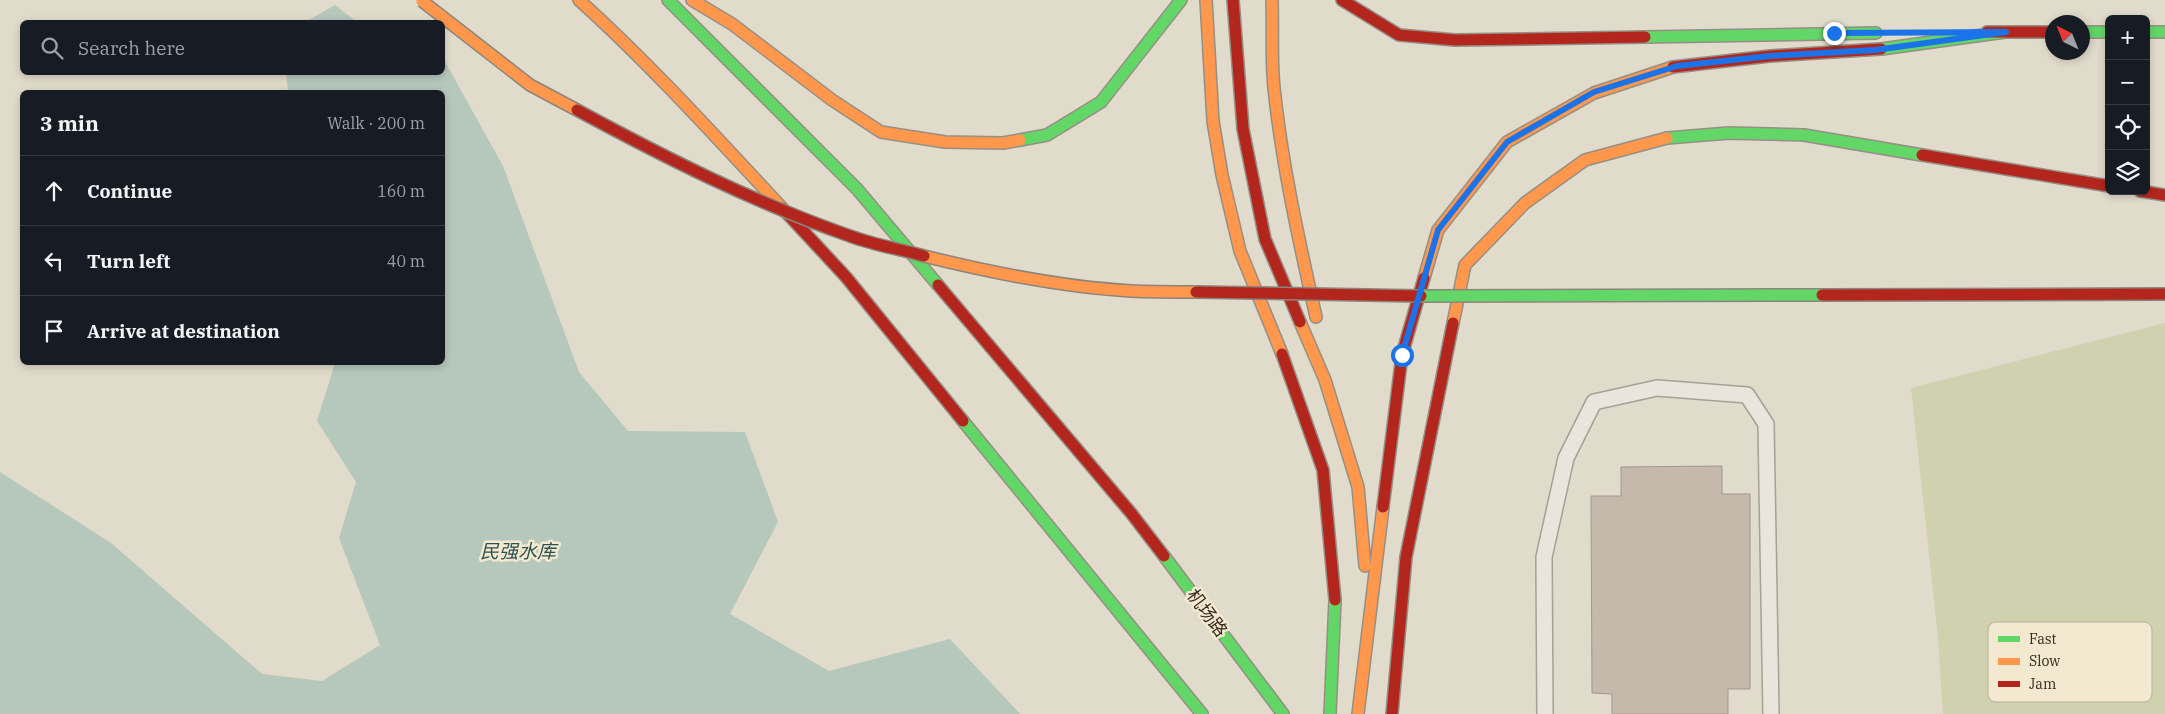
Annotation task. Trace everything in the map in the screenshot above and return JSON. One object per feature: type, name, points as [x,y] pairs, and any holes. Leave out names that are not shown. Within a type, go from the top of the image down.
[{"type":"main road","points":[[421,0],[530,85],[662,156],[768,205],[852,237],[980,270],[1048,282],[1130,291],[1436,296],[2165,294]]},
{"type":"main road","points":[[579,0],[613,31],[697,116],[846,277],[1202,714]]},
{"type":"main road","name":"机场路","points":[[668,0],[857,189],[1131,513],[1283,714]]},
{"type":"main road","points":[[692,0],[732,24],[832,100],[881,132],[945,142],[1003,143],[1047,135],[1102,102],[1181,0]]},
{"type":"main road","points":[[1206,0],[1213,121],[1222,174],[1240,251],[1286,363],[1322,470],[1335,589],[1330,714]]},
{"type":"main road","points":[[1233,0],[1243,129],[1265,238],[1325,380],[1358,487],[1366,579],[1357,714]]},
{"type":"main road","points":[[1272,0],[1274,86],[1300,246],[1318,331],[1325,380]]},
{"type":"main road","points":[[1342,0],[1399,35],[1455,40],[1891,33]]},
{"type":"main road","points":[[1357,714],[1402,355],[1438,230],[1507,142],[1594,92],[1677,66],[1770,56],[1875,50],[2006,32]]},
{"type":"main road","points":[[1910,33],[2045,32]]},
{"type":"main road","points":[[2090,32],[2105,32]]},
{"type":"main road","points":[[2150,32],[2165,32]]},
{"type":"main road","points":[[1392,714],[1406,556],[1465,265],[1525,203],[1585,160],[1661,138],[1728,134],[1804,135],[2105,185]]},
{"type":"main road","points":[[2150,193],[2165,196]]},
{"type":"lane","points":[[1545,714],[1544,557],[1566,458],[1594,402],[1657,388],[1747,396],[1766,424],[1771,714]]},
{"type":"green space","points":[[2165,323],[2165,714],[1943,714],[1938,638],[1911,388]]},
{"type":"water","points":[[335,5],[354,20],[309,20]]},
{"type":"water","name":"民强水库","points":[[445,62],[503,166],[579,372],[628,431],[745,432],[778,522],[730,614],[829,671],[950,639],[1020,714],[0,714],[0,472],[111,543],[262,674],[322,681],[380,645],[339,538],[356,482],[317,421],[334,365],[445,365],[445,90],[288,90],[286,75],[445,75]]},
{"type":"building","points":[[1722,466],[1722,494],[1750,494],[1750,689],[1728,689],[1728,714],[1612,714],[1612,694],[1592,693],[1591,496],[1621,496],[1621,467]]},
{"type":"traffic: fast","points":[[668,0],[857,189],[938,285]]},
{"type":"traffic: fast","points":[[1020,140],[1047,135],[1101,102],[1181,0]]},
{"type":"traffic: fast","points":[[1881,49],[2005,32]]},
{"type":"traffic: fast","points":[[2090,32],[2105,32]]},
{"type":"traffic: fast","points":[[2150,32],[2165,32]]},
{"type":"traffic: fast","points":[[1645,37],[1876,33]]},
{"type":"traffic: fast","points":[[1667,138],[1729,133],[1804,135],[1922,155]]},
{"type":"traffic: fast","points":[[1421,296],[1822,295]]},
{"type":"traffic: fast","points":[[963,421],[1202,714]]},
{"type":"traffic: fast","points":[[1164,556],[1283,714]]},
{"type":"traffic: fast","points":[[1330,714],[1335,600]]},
{"type":"traffic: slow","points":[[579,0],[708,128],[782,208]]},
{"type":"traffic: slow","points":[[692,0],[732,24],[832,100],[881,132],[945,142],[1003,143],[1020,140]]},
{"type":"traffic: slow","points":[[1206,0],[1213,121],[1222,175],[1240,251],[1282,354]]},
{"type":"traffic: slow","points":[[1272,0],[1273,66],[1277,117],[1303,260],[1316,317]]},
{"type":"traffic: slow","points":[[422,1],[530,85],[577,110]]},
{"type":"traffic: slow","points":[[1424,278],[1438,230],[1507,142],[1594,93],[1673,67]]},
{"type":"traffic: slow","points":[[1453,323],[1465,265],[1525,203],[1585,160],[1667,138]]},
{"type":"traffic: slow","points":[[924,256],[1053,283],[1131,291],[1196,292]]},
{"type":"traffic: slow","points":[[1300,322],[1325,380],[1358,487],[1365,566]]},
{"type":"traffic: slow","points":[[1358,714],[1383,507]]},
{"type":"traffic: jam","points":[[1233,0],[1243,129],[1265,239],[1300,322]]},
{"type":"traffic: jam","points":[[1342,0],[1399,35],[1455,40],[1645,37]]},
{"type":"traffic: jam","points":[[1987,32],[2045,32]]},
{"type":"traffic: jam","points":[[1673,67],[1770,56],[1881,49]]},
{"type":"traffic: jam","points":[[577,110],[711,179],[780,209],[859,239],[924,256]]},
{"type":"traffic: jam","points":[[1922,155],[2105,185]]},
{"type":"traffic: jam","points":[[2150,193],[2165,195]]},
{"type":"traffic: jam","points":[[782,208],[846,277],[963,421]]},
{"type":"traffic: jam","points":[[1383,507],[1402,355],[1424,278]]},
{"type":"traffic: jam","points":[[938,285],[1131,513],[1164,556]]},
{"type":"traffic: jam","points":[[1196,292],[1421,296]]},
{"type":"traffic: jam","points":[[1822,295],[2165,294]]},
{"type":"traffic: jam","points":[[1392,714],[1406,557],[1453,323]]},
{"type":"traffic: jam","points":[[1282,354],[1323,470],[1335,600]]},
{"type":"route","points":[[1402,355],[1438,230],[1507,142],[1594,92],[1677,66],[1770,56],[1875,50],[2006,32],[1834,33]]}]
